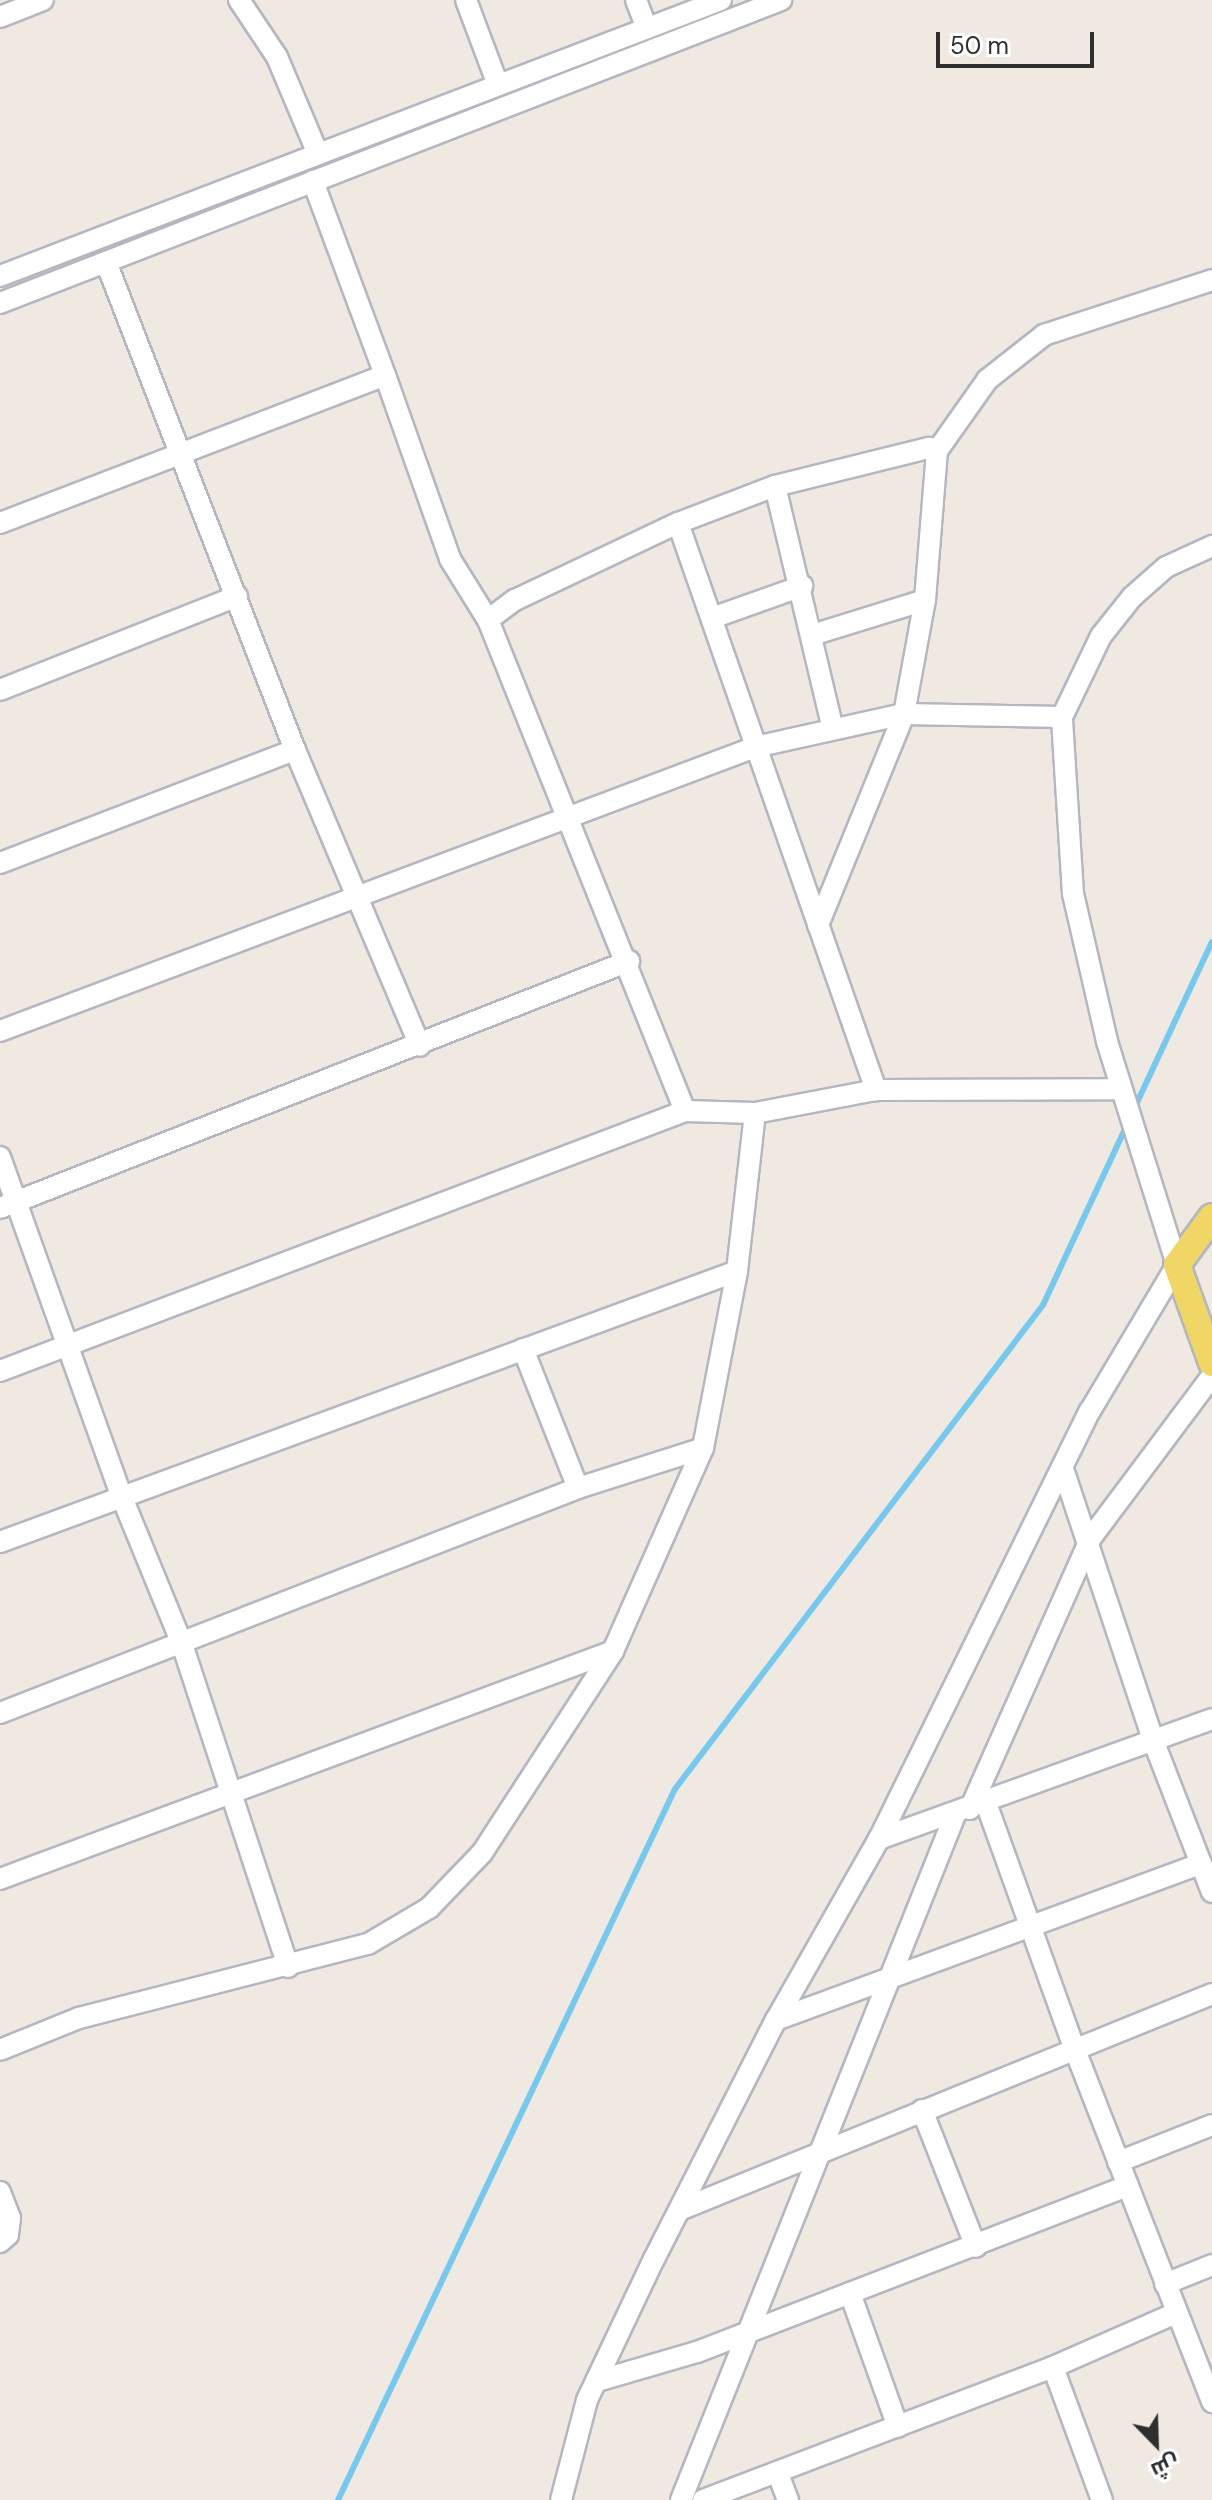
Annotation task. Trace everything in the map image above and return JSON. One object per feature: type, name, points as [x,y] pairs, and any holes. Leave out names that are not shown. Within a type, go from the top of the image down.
[{"type":"main road","points":[[1212,1217],[1177,1265],[1212,1363]]},
{"type":"street","points":[[0,17],[43,0]]},
{"type":"street","points":[[239,0],[277,57],[318,154]]},
{"type":"street","points":[[466,0],[498,85]]},
{"type":"street","points":[[636,0],[647,28]]},
{"type":"street","points":[[0,276],[721,0]]},
{"type":"street","points":[[0,303],[781,0]]},
{"type":"street","points":[[313,181],[450,559],[488,620],[629,961],[685,1111]]},
{"type":"street","points":[[106,262],[182,451],[295,750],[420,1046]]},
{"type":"street","points":[[818,925],[904,714],[925,600],[937,451],[987,380],[1044,335],[1212,280]]},
{"type":"street","points":[[0,523],[385,375]]},
{"type":"street","points":[[488,620],[515,600],[678,523],[775,486],[929,448],[937,451]]},
{"type":"street","points":[[775,486],[802,586],[832,726]]},
{"type":"street","points":[[678,523],[876,1090]]},
{"type":"street","points":[[561,2500],[597,2381],[776,2020],[879,1839],[1090,1411],[1177,1265],[1121,1089],[1073,894],[1062,717],[1101,636],[1132,597],[1166,567],[1212,546]]},
{"type":"street","points":[[712,618],[802,586]]},
{"type":"street","points":[[0,690],[237,596]]},
{"type":"street","points":[[812,635],[925,600]]},
{"type":"street","points":[[0,1031],[755,747],[832,726],[904,714],[1062,717]]},
{"type":"street","points":[[0,863],[295,750]]},
{"type":"street","points":[[8,1205],[420,1046],[629,961]]},
{"type":"street","points":[[0,1371],[685,1111],[755,1113],[876,1090],[1121,1089]]},
{"type":"street","points":[[0,2050],[79,2018],[288,1967],[368,1944],[429,1908],[482,1853],[613,1651],[703,1448],[737,1271],[755,1113]]},
{"type":"street","points":[[0,1157],[8,1205],[68,1345],[121,1495],[182,1644],[288,1967]]},
{"type":"street","points":[[0,1542],[737,1271]]},
{"type":"street","points":[[523,1349],[578,1488]]},
{"type":"street","points":[[681,2500],[885,1983],[970,1809],[1090,1539],[1212,1376]]},
{"type":"street","points":[[0,1713],[578,1488],[703,1448]]},
{"type":"street","points":[[1063,1469],[1090,1539],[1153,1740],[1212,1892]]},
{"type":"street","points":[[0,1879],[613,1651]]},
{"type":"street","points":[[879,1839],[970,1809],[1212,1719]]},
{"type":"street","points":[[970,1809],[1030,1925],[1075,2050],[1212,2401]]},
{"type":"street","points":[[776,2020],[885,1983],[1030,1925],[1201,1864]]},
{"type":"street","points":[[682,2209],[1212,1994]]},
{"type":"street","points":[[922,2110],[976,2247]]},
{"type":"street","points":[[1118,2162],[1212,2125]]},
{"type":"street","points":[[597,2381],[745,2334],[1128,2186]]},
{"type":"street","points":[[0,2192],[10,2218],[8,2235],[0,2242]]},
{"type":"street","points":[[1165,2284],[1212,2265]]},
{"type":"street","points":[[850,2293],[898,2427]]},
{"type":"street","points":[[703,2500],[1053,2367],[1176,2313]]},
{"type":"street","points":[[1053,2367],[1102,2500]]},
{"type":"street","points":[[778,2474],[788,2500]]},
{"type":"waterway","points":[[1134,1109],[1212,942]]},
{"type":"waterway","points":[[338,2500],[675,1789],[1043,1305],[1128,1123]]}]
